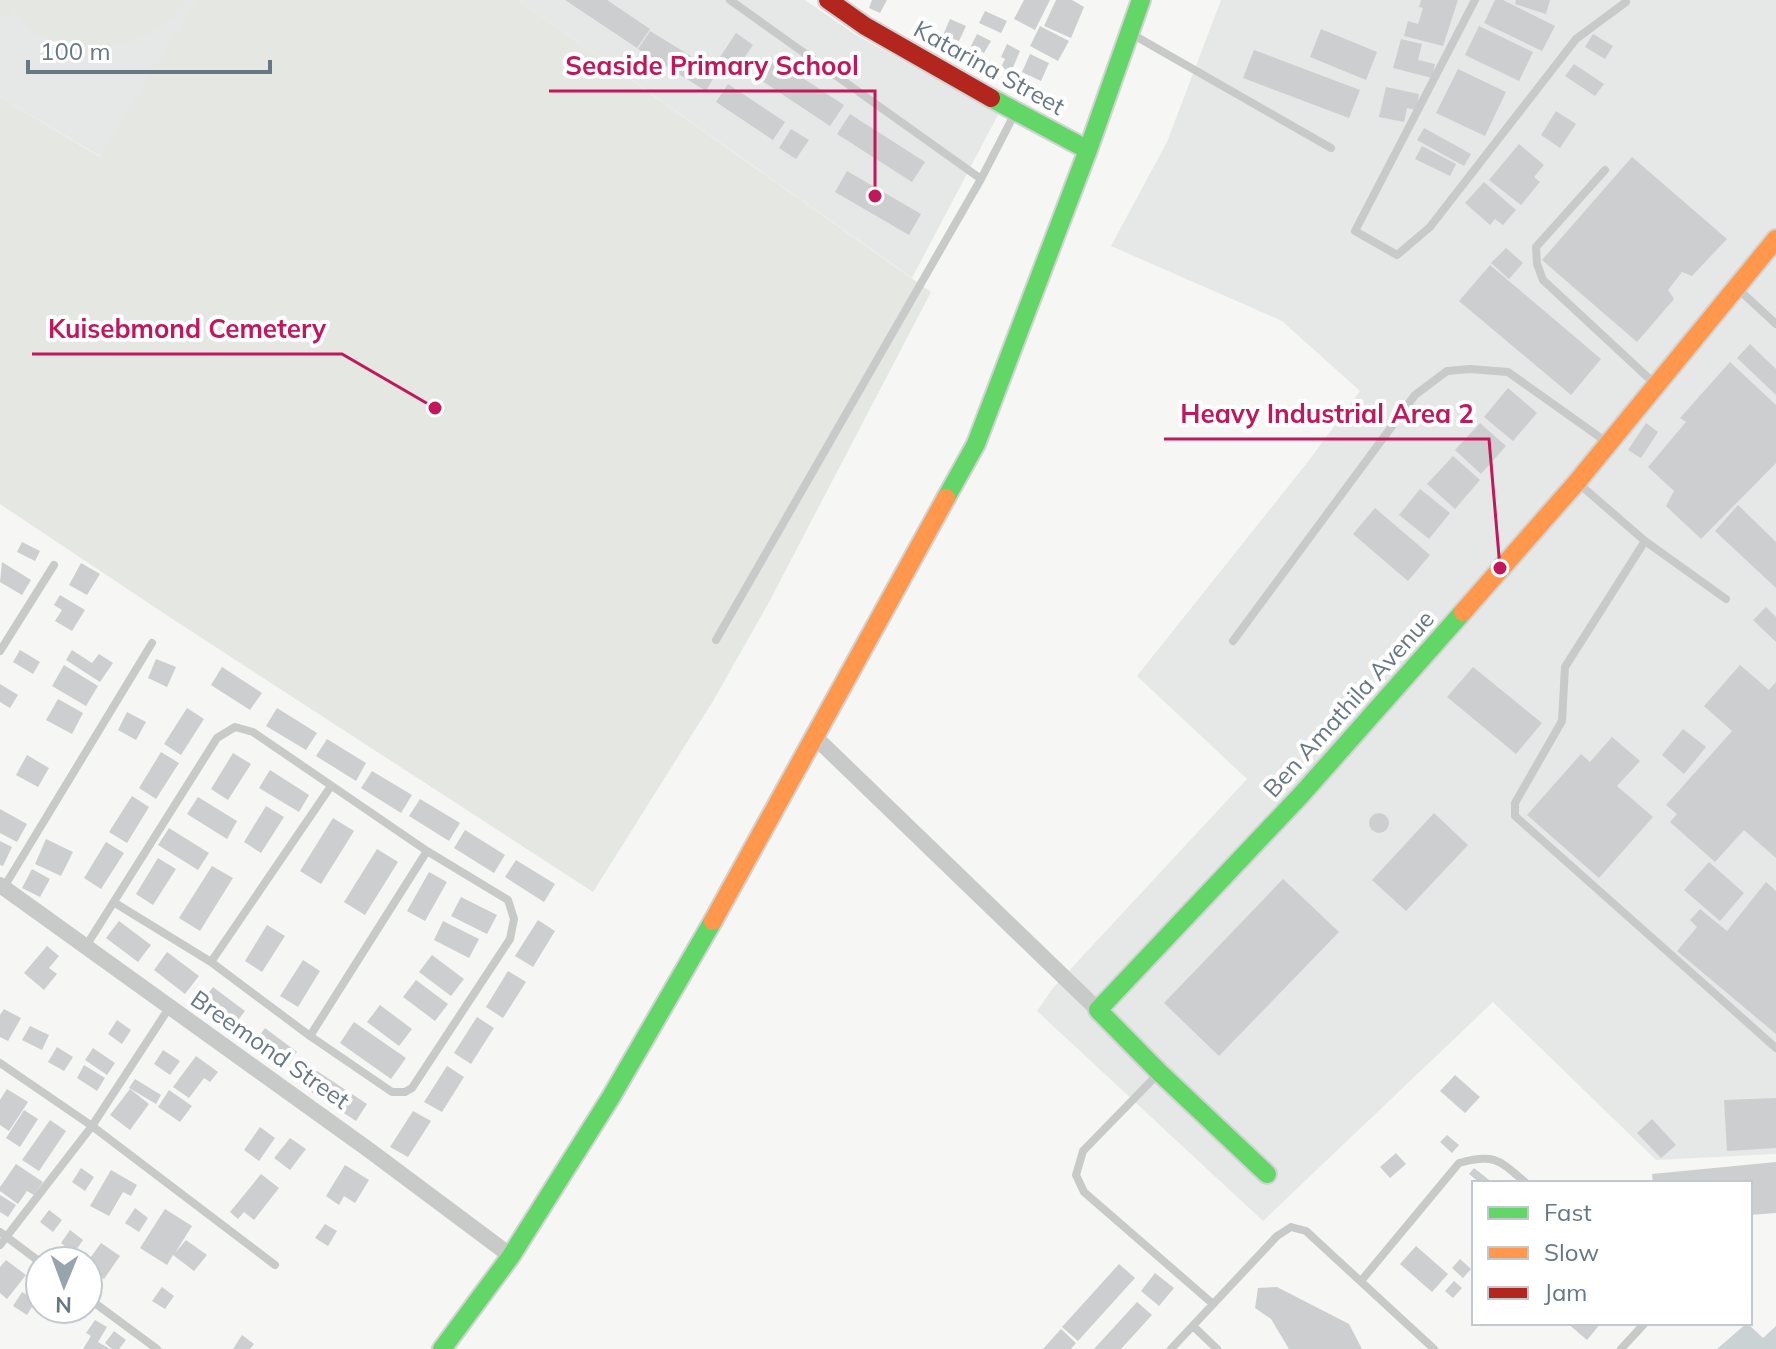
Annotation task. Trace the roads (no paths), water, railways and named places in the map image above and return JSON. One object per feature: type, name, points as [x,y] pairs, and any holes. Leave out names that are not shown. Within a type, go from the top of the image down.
[{"type":"street","name":"Katarina Street","points":[[828,0],[865,26],[1088,150]]},
{"type":"street","points":[[442,1349],[511,1256],[611,1097],[694,955],[976,444],[1088,150],[1129,32],[1136,2]]},
{"type":"street","name":"Ben Amathila Avenue","points":[[1098,1010],[1301,795],[1577,482],[1776,239]]},
{"type":"street","points":[[814,736],[1267,1174]]},
{"type":"street","name":"Breemond Street","points":[[2,886],[511,1256]]},
{"type":"lane","points":[[730,0],[981,179]]},
{"type":"lane","points":[[1475,0],[1355,231],[1397,255],[1430,227],[1576,39],[1625,1]]},
{"type":"lane","points":[[1129,32],[1331,148]]},
{"type":"lane","points":[[716,640],[981,179],[1016,111]]},
{"type":"lane","points":[[1605,170],[1536,247],[1537,264],[1543,280],[1656,386]]},
{"type":"lane","points":[[1737,288],[1776,324]]},
{"type":"lane","points":[[1233,641],[1415,395],[1447,371],[1508,372],[1609,444]]},
{"type":"lane","points":[[1577,482],[1645,541],[1726,599]]},
{"type":"lane","points":[[1645,541],[1565,667],[1562,721],[1515,803],[1515,816],[1776,1048]]},
{"type":"lane","points":[[0,651],[54,565]]},
{"type":"lane","points":[[2,886],[152,643]]},
{"type":"lane","points":[[86,946],[217,738],[235,727],[253,732],[427,851],[508,900],[514,919],[510,939],[412,1088],[405,1092],[392,1092],[211,962],[115,903]]},
{"type":"lane","points":[[211,962],[331,786]]},
{"type":"lane","points":[[310,1036],[427,851]]},
{"type":"lane","points":[[0,1245],[3,1235],[92,1126],[169,1008]]},
{"type":"lane","points":[[0,1063],[92,1126],[275,1265]]},
{"type":"lane","points":[[1160,1073],[1083,1151],[1076,1175],[1084,1192],[1213,1304]]},
{"type":"lane","points":[[1361,1281],[1459,1163],[1483,1156],[1499,1160],[1524,1181]]},
{"type":"lane","points":[[1171,1349],[1277,1236],[1291,1227],[1306,1231],[1434,1349]]},
{"type":"lane","points":[[3,1235],[24,1250]]},
{"type":"lane","points":[[104,1310],[157,1349]]},
{"type":"lane","points":[[1621,1349],[1643,1325]]},
{"type":"lane","points":[[1193,1326],[1217,1349]]},
{"type":"place","name":"Seaside Primary School","points":[[875,196]]},
{"type":"place","name":"Kuisebmond Cemetery","points":[[435,408]]},
{"type":"place","name":"Heavy Industrial Area 2","points":[[1500,568]]}]
